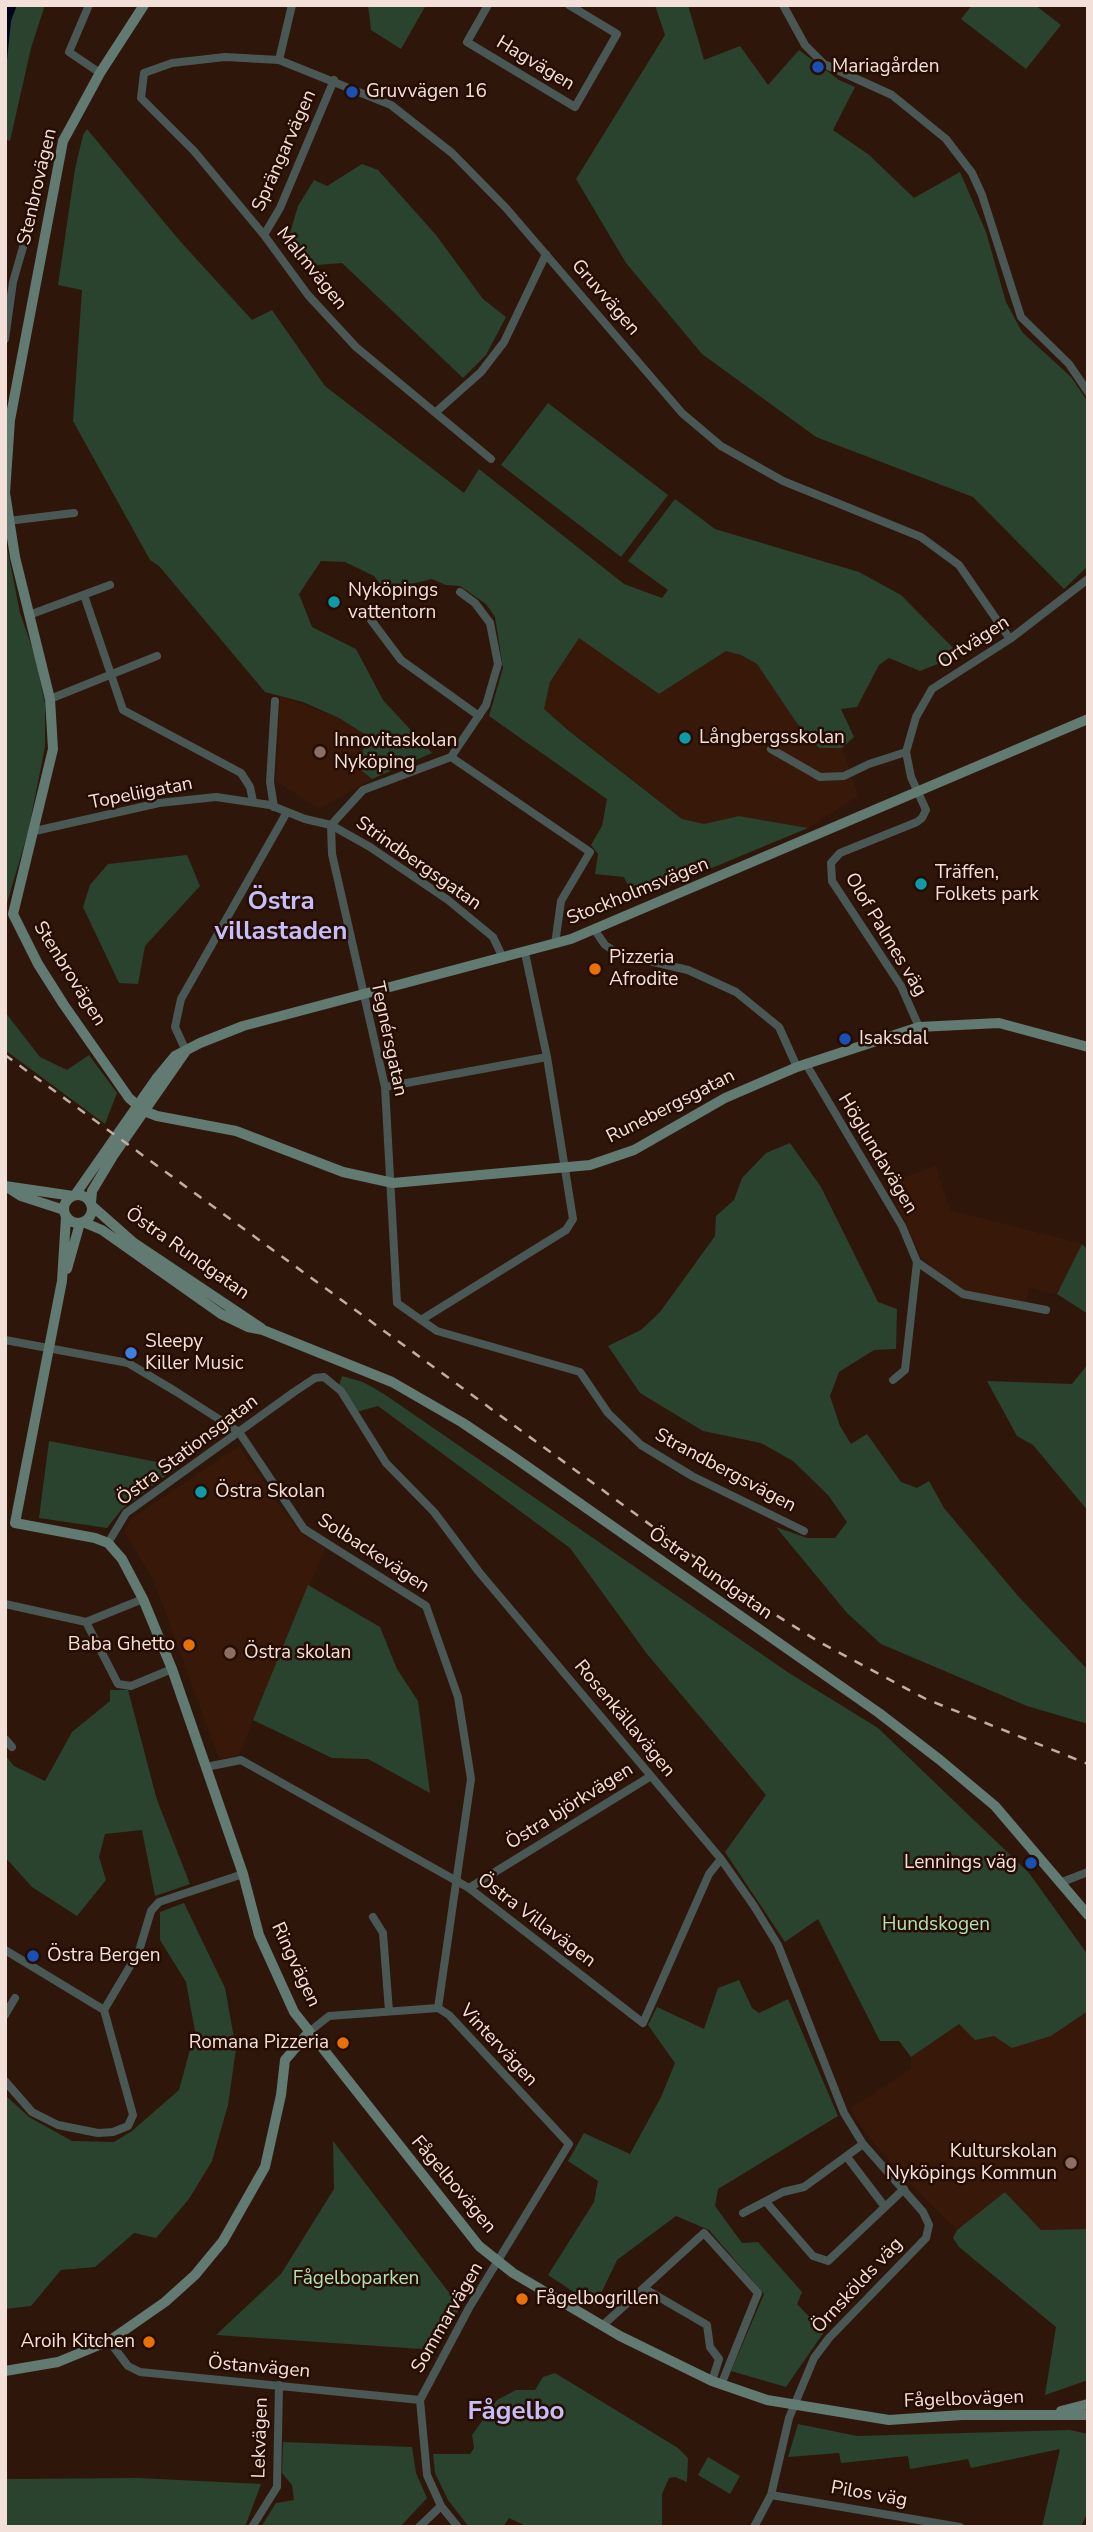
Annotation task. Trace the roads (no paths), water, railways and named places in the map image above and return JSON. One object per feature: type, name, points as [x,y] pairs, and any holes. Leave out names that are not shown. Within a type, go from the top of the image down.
[{"type":"street","points":[[89,5],[69,52],[100,73]]},
{"type":"street","name":"Stenbrovägen","points":[[140,1108],[64,1005],[9,912],[35,831],[54,749],[50,699],[8,521],[5,494],[10,420],[63,141],[100,73],[144,5]]},
{"type":"street","points":[[279,60],[292,5]]},
{"type":"street","name":"Hagvägen","points":[[488,5],[467,42],[575,107],[617,34],[569,5]]},
{"type":"street","points":[[783,5],[805,45],[824,64],[864,80],[909,107],[931,124],[959,156],[972,173],[990,216],[1021,317],[1069,364],[1088,392]]},
{"type":"street","name":"Gruvvägen","points":[[144,73],[172,62],[225,57],[279,60],[391,105],[452,153],[546,254],[682,413],[721,446],[783,481],[922,537],[959,565],[1010,639]]},
{"type":"street","name":"Malmvägen","points":[[144,73],[141,98],[194,151],[264,235],[308,295],[356,347],[491,459]]},
{"type":"street","name":"Sprängarvägen","points":[[264,235],[280,208],[334,80]]},
{"type":"street","points":[[5,339],[9,281],[36,202]]},
{"type":"street","points":[[436,412],[481,372],[504,342],[546,254]]},
{"type":"street","points":[[8,521],[74,513]]},
{"type":"street","name":"Ortvägen","points":[[906,752],[916,718],[932,689],[1010,639],[1088,579]]},
{"type":"street","points":[[29,615],[110,585]]},
{"type":"street","points":[[331,825],[363,790],[452,758],[486,705],[498,664],[490,623],[475,603],[460,592]]},
{"type":"street","points":[[83,596],[123,710],[241,773],[250,787],[253,801]]},
{"type":"street","points":[[371,620],[401,660],[479,716]]},
{"type":"street","points":[[50,699],[157,656]]},
{"type":"street","points":[[275,701],[270,782],[275,807]]},
{"type":"street","name":"Stockholmsvägen","points":[[186,1051],[243,1026],[363,992],[555,944],[1088,719]]},
{"type":"street","points":[[771,750],[820,777],[844,776],[869,764],[906,752],[911,777],[919,792]]},
{"type":"street","points":[[452,758],[590,852],[561,901],[555,944]]},
{"type":"street","name":"Olof Palmes väg","points":[[919,792],[926,810],[917,822],[840,853],[831,863],[832,881],[901,986],[919,1027]]},
{"type":"street","name":"Topeliigatan","points":[[35,831],[159,803],[216,797],[253,801]]},
{"type":"street","name":"Strindbergsgatan","points":[[253,801],[331,825],[448,900],[493,937],[503,958]]},
{"type":"street","points":[[62,1281],[66,1201],[74,1196],[186,1051],[175,1027],[181,999],[287,812]]},
{"type":"street","name":"Tegnérsgatan","points":[[331,825],[332,855],[385,1087],[393,1184],[397,1303],[421,1320]]},
{"type":"street","name":"Höglundavägen","points":[[594,929],[605,945],[619,954],[688,970],[736,992],[779,1027],[902,1226],[918,1262]]},
{"type":"street","points":[[421,1320],[569,1226],[574,1215],[564,1169],[547,1057],[525,953]]},
{"type":"street","name":"Runebergsgatan","points":[[140,1108],[236,1131],[343,1172],[393,1184],[590,1165],[634,1150],[725,1098],[801,1065],[919,1027],[999,1023],[1088,1047]]},
{"type":"street","points":[[385,1087],[547,1057]]},
{"type":"street","points":[[108,1543],[10,1522],[62,1281],[82,1222],[90,1217],[92,1191],[140,1108]]},
{"type":"street","points":[[6,1186],[86,1197],[91,1204]]},
{"type":"street","points":[[6,1186],[21,1196],[82,1222]]},
{"type":"street","name":"Östra Rundgatan","points":[[91,1204],[134,1243],[263,1330]]},
{"type":"street","name":"Östra Rundgatan","points":[[82,1222],[102,1230],[221,1314],[248,1327],[263,1330],[392,1382],[463,1423],[514,1458],[930,1752],[995,1806],[1088,1915]]},
{"type":"street","points":[[892,1380],[905,1370],[918,1262],[962,1294],[1046,1310]]},
{"type":"street","name":"Strandbergsvägen","points":[[421,1320],[437,1331],[580,1372],[608,1413],[641,1445],[692,1476],[804,1531]]},
{"type":"street","points":[[5,1340],[128,1363],[239,1432]]},
{"type":"street","name":"Rosenkällavägen","points":[[294,1392],[315,1378],[324,1377],[333,1383],[386,1463],[434,1512],[479,1572],[721,1859],[778,1945],[844,2113],[863,2144],[923,2212],[929,2225]]},
{"type":"street","name":"Östra Stationsgatan","points":[[108,1543],[126,1513],[294,1392]]},
{"type":"street","name":"Solbackevägen","points":[[239,1432],[304,1529],[426,1606],[458,1697],[471,1779],[454,1881],[438,2008]]},
{"type":"street","name":"Ringvägen","points":[[5,2371],[58,2362],[109,2341],[167,2300],[195,2275],[223,2241],[265,2167],[281,2095],[285,2060],[309,2032],[294,2012],[270,1961],[172,1669],[144,1599],[122,1559],[108,1543]]},
{"type":"street","points":[[5,1605],[86,1622],[144,1599]]},
{"type":"street","points":[[86,1622],[118,1684],[131,1686],[172,1669]]},
{"type":"street","points":[[5,1739],[12,1747]]},
{"type":"street","name":"Östra Villavägen","points":[[206,1768],[241,1760],[469,1888],[643,2023],[709,1874],[721,1859]]},
{"type":"street","name":"Östra björkvägen","points":[[469,1888],[651,1776]]},
{"type":"street","points":[[1062,1882],[1088,1872]]},
{"type":"street","points":[[104,2010],[139,1951],[150,1911],[159,1902],[243,1874]]},
{"type":"street","points":[[373,1917],[383,1933],[389,2011]]},
{"type":"street","points":[[5,1950],[104,2010],[133,2115],[128,2126],[113,2132],[97,2133],[58,2126],[32,2112],[5,2081]]},
{"type":"street","points":[[5,2015],[15,1998]]},
{"type":"street","name":"Vintervägen","points":[[309,2032],[329,2016],[438,2008],[449,2015],[569,2144]]},
{"type":"street","name":"Fågelbovägen","points":[[309,2032],[479,2246],[499,2262],[602,2326],[665,2360],[716,2383],[793,2406],[889,2420],[962,2415],[1088,2415]]},
{"type":"street","name":"Sommarvägen","points":[[419,2400],[469,2308],[569,2144]]},
{"type":"street","points":[[743,2213],[767,2203],[783,2192],[804,2187],[863,2144]]},
{"type":"street","points":[[848,2157],[885,2207]]},
{"type":"street","points":[[767,2203],[813,2256],[828,2261],[904,2189]]},
{"type":"street","name":"Örnskölds väg","points":[[754,2527],[771,2495],[793,2406],[814,2358],[829,2338],[926,2238],[929,2225]]},
{"type":"street","points":[[602,2326],[704,2233],[758,2293],[716,2383]]},
{"type":"street","points":[[645,2289],[707,2325],[710,2347],[719,2359],[716,2383]]},
{"type":"street","name":"Östanvägen","points":[[109,2341],[128,2366],[140,2372],[419,2400]]},
{"type":"street","name":"Lekvägen","points":[[252,2527],[277,2487],[279,2385]]},
{"type":"street","points":[[419,2400],[427,2475],[441,2506],[458,2527]]},
{"type":"street","name":"Fågelbovägen","points":[[1044,2414],[1088,2404]]},
{"type":"street","name":"Pilos väg","points":[[771,2495],[961,2527]]},
{"type":"street","points":[[419,2527],[441,2506]]},
{"type":"water","points":[[5,5],[17,5],[11,21],[5,80]]},
{"type":"railway","points":[[5,1055],[766,1609],[821,1643],[926,1699],[1088,1764]]},
{"type":"place","name":"Mariagården","points":[[818,67]]},
{"type":"place","name":"Gruvvägen 16","points":[[352,92]]},
{"type":"place","name":"Nyköpings vattentorn","points":[[334,602]]},
{"type":"place","name":"Långbergsskolan","points":[[685,738]]},
{"type":"place","name":"Innovitaskolan Nyköping","points":[[320,752]]},
{"type":"place","name":"Träffen, Folkets park","points":[[921,884]]},
{"type":"place","name":"Pizzeria Afrodite","points":[[595,969]]},
{"type":"place","name":"Isaksdal","points":[[845,1039]]},
{"type":"place","name":"Sleepy Killer Music","points":[[131,1353]]},
{"type":"place","name":"Östra Skolan","points":[[201,1492]]},
{"type":"place","name":"Baba Ghetto","points":[[189,1645]]},
{"type":"place","name":"Östra skolan","points":[[230,1653]]},
{"type":"place","name":"Lennings väg","points":[[1031,1863]]},
{"type":"place","name":"Östra Bergen","points":[[33,1956]]},
{"type":"place","name":"Romana Pizzeria","points":[[343,2043]]},
{"type":"place","name":"Kulturskolan Nyköpings Kommun","points":[[1071,2163]]},
{"type":"place","name":"Fågelbogrillen","points":[[522,2299]]},
{"type":"place","name":"Aroih Kitchen","points":[[149,2342]]},
{"type":"district","name":"Östra villastaden","points":[[281,918]]},
{"type":"district","name":"Fågelbo","points":[[516,2413]]},
{"type":"park label","name":"Hundskogen","points":[[936,1925]]},
{"type":"park label","name":"Fågelboparken","points":[[356,2279]]}]
